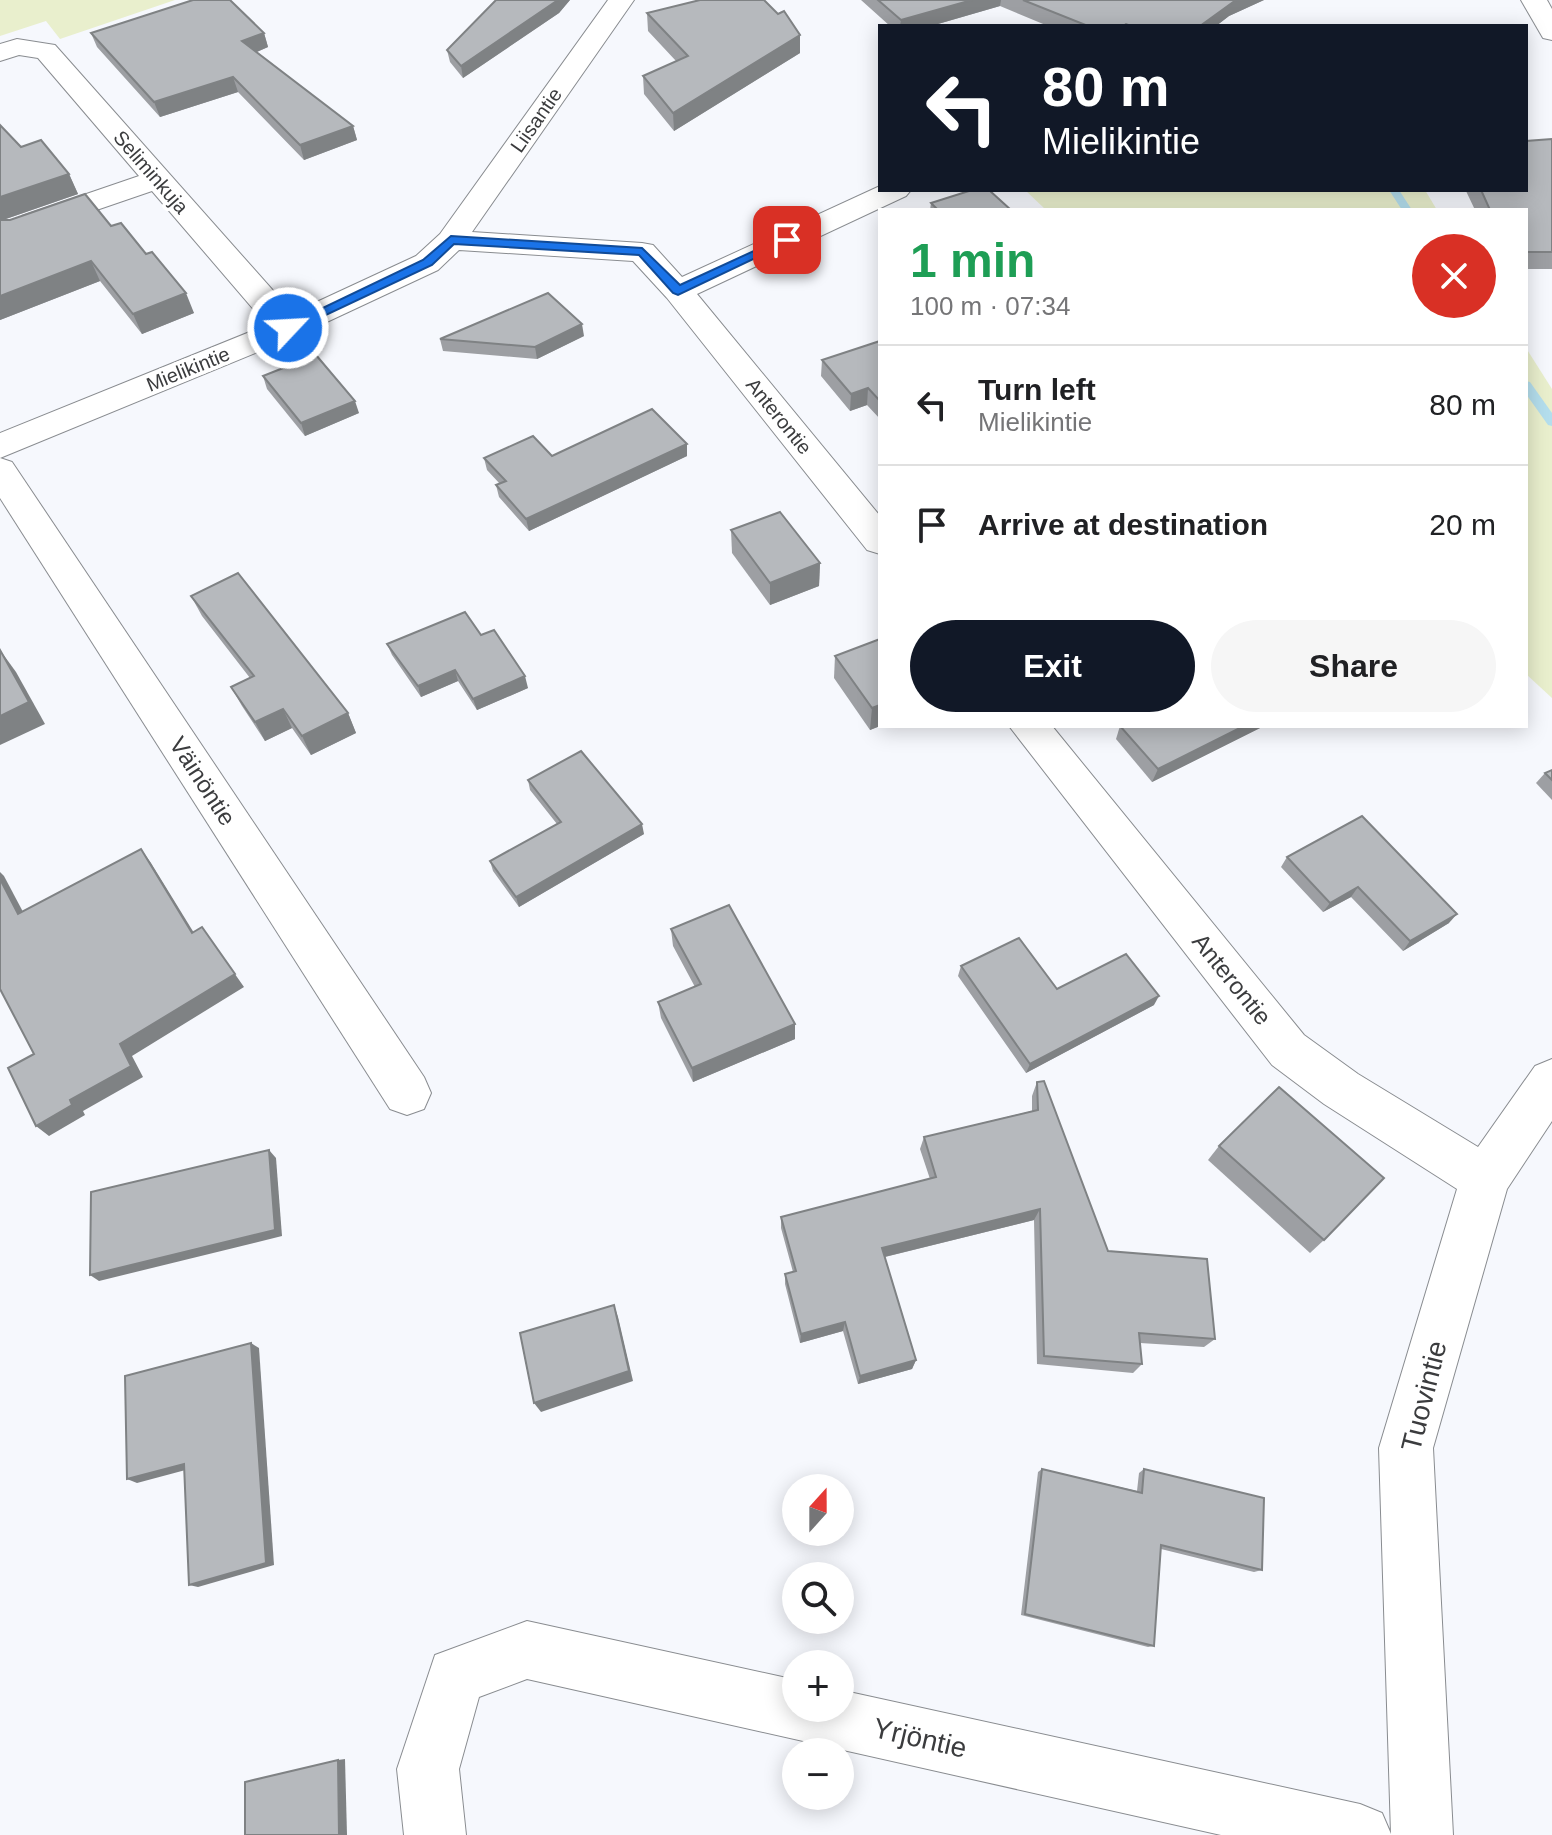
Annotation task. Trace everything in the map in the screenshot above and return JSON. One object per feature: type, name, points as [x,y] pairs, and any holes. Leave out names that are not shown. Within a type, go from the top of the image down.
[{"type":"street","name":"Liisantie","points":[[451,240],[621,0]]},
{"type":"street","points":[[1534,0],[1552,31]]},
{"type":"street","name":"Seliminkuja","points":[[0,53],[17,47],[46,51],[288,328]]},
{"type":"street","points":[[8,231],[158,179]]},
{"type":"street","points":[[451,240],[642,252],[678,291],[892,192]]},
{"type":"street","name":"Mielikintie","points":[[0,446],[288,328],[427,263],[451,240]]},
{"type":"street","name":"Anterontie","points":[[678,291],[878,539]]},
{"type":"street","name":"Väinöntie","points":[[0,470],[407,1093]]},
{"type":"street","name":"Anterontie","points":[[1031,728],[1288,1050],[1341,1089],[1485,1179]]},
{"type":"street","name":"Tuovintie","points":[[1422,1835],[1406,1448],[1485,1179],[1552,1081]]},
{"type":"street","name":"Yrjöntie","points":[[435,1835],[428,1769],[456,1676],[527,1650],[1360,1835]]},
{"type":"green space","points":[[0,0],[175,0],[60,39],[46,21],[0,36]]},
{"type":"green space","points":[[1027,192],[1426,192],[1436,208],[1044,208]]},
{"type":"green space","points":[[1528,351],[1552,389],[1552,698],[1528,676]]},
{"type":"building","points":[[193,0],[230,0],[264,33],[242,41],[353,126],[300,145],[233,77],[154,102],[91,33]]},
{"type":"building","points":[[496,0],[558,0],[461,66],[447,50]]},
{"type":"building","points":[[700,0],[764,0],[778,14],[784,11],[800,35],[673,113],[643,76],[688,56],[647,13]]},
{"type":"building","points":[[878,0],[972,0],[901,20]]},
{"type":"building","points":[[1023,0],[1236,0],[1203,24],[1083,24]]},
{"type":"building","points":[[0,125],[21,147],[41,140],[69,174],[0,197]]},
{"type":"building","points":[[1552,139],[1552,252],[1528,252],[1528,208],[1489,208],[1482,192],[1528,192],[1528,141]]},
{"type":"building","points":[[966,192],[991,192],[1009,208],[936,208],[931,203]]},
{"type":"building","points":[[85,194],[111,226],[121,223],[146,254],[152,252],[186,293],[133,314],[91,261],[0,296],[0,220],[10,220]]},
{"type":"building","points":[[548,293],[582,324],[535,347],[440,339]]},
{"type":"building","points":[[878,342],[878,399],[868,388],[851,394],[822,360]]},
{"type":"building","points":[[316,355],[355,401],[301,423],[263,376]]},
{"type":"building","points":[[652,409],[687,444],[526,519],[496,485],[506,481],[484,458],[533,436],[552,456]]},
{"type":"building","points":[[780,512],[820,563],[770,583],[731,530]]},
{"type":"building","points":[[238,573],[348,713],[302,736],[283,709],[255,722],[231,687],[254,676],[191,596]]},
{"type":"building","points":[[465,612],[481,635],[494,630],[525,676],[473,699],[455,670],[418,686],[387,644]]},
{"type":"building","points":[[878,640],[878,706],[872,708],[835,656]]},
{"type":"building","points":[[0,650],[29,702],[0,716]]},
{"type":"building","points":[[1122,728],[1240,728],[1158,769]]},
{"type":"building","points":[[581,751],[642,824],[516,897],[490,861],[561,822],[528,780]]},
{"type":"building","points":[[1362,816],[1457,914],[1410,941],[1358,887],[1330,903],[1287,857]]},
{"type":"building","points":[[141,849],[192,933],[202,927],[235,974],[120,1044],[131,1066],[70,1100],[72,1105],[36,1126],[8,1068],[34,1054],[0,989],[0,879],[18,914]]},
{"type":"building","points":[[729,905],[795,1024],[692,1068],[658,1002],[701,984],[671,929]]},
{"type":"building","points":[[1019,938],[1057,989],[1126,954],[1159,996],[1030,1064],[961,966]]},
{"type":"building","points":[[1044,1081],[1108,1251],[1207,1259],[1215,1339],[1139,1333],[1142,1364],[1044,1356],[1040,1209],[882,1248],[916,1360],[860,1376],[845,1322],[801,1334],[785,1274],[796,1271],[781,1217],[936,1177],[924,1137],[1038,1110],[1037,1082]]},
{"type":"building","points":[[1279,1087],[1384,1178],[1324,1240],[1219,1146]]},
{"type":"building","points":[[269,1150],[275,1230],[90,1275],[91,1192]]},
{"type":"building","points":[[614,1305],[629,1371],[534,1403],[520,1333]]},
{"type":"building","points":[[251,1343],[266,1563],[189,1585],[184,1464],[127,1479],[125,1376]]},
{"type":"building","points":[[1042,1469],[1142,1493],[1144,1469],[1264,1498],[1262,1570],[1161,1545],[1154,1646],[1025,1614]]},
{"type":"building","points":[[338,1760],[339,1835],[245,1835],[245,1782]]},
{"type":"waterway","points":[[1395,192],[1406,208]]},
{"type":"waterway","points":[[1528,388],[1552,422]]},
{"type":"route","points":[[288,328],[427,263],[451,240],[642,252],[678,291],[787,240]]}]
